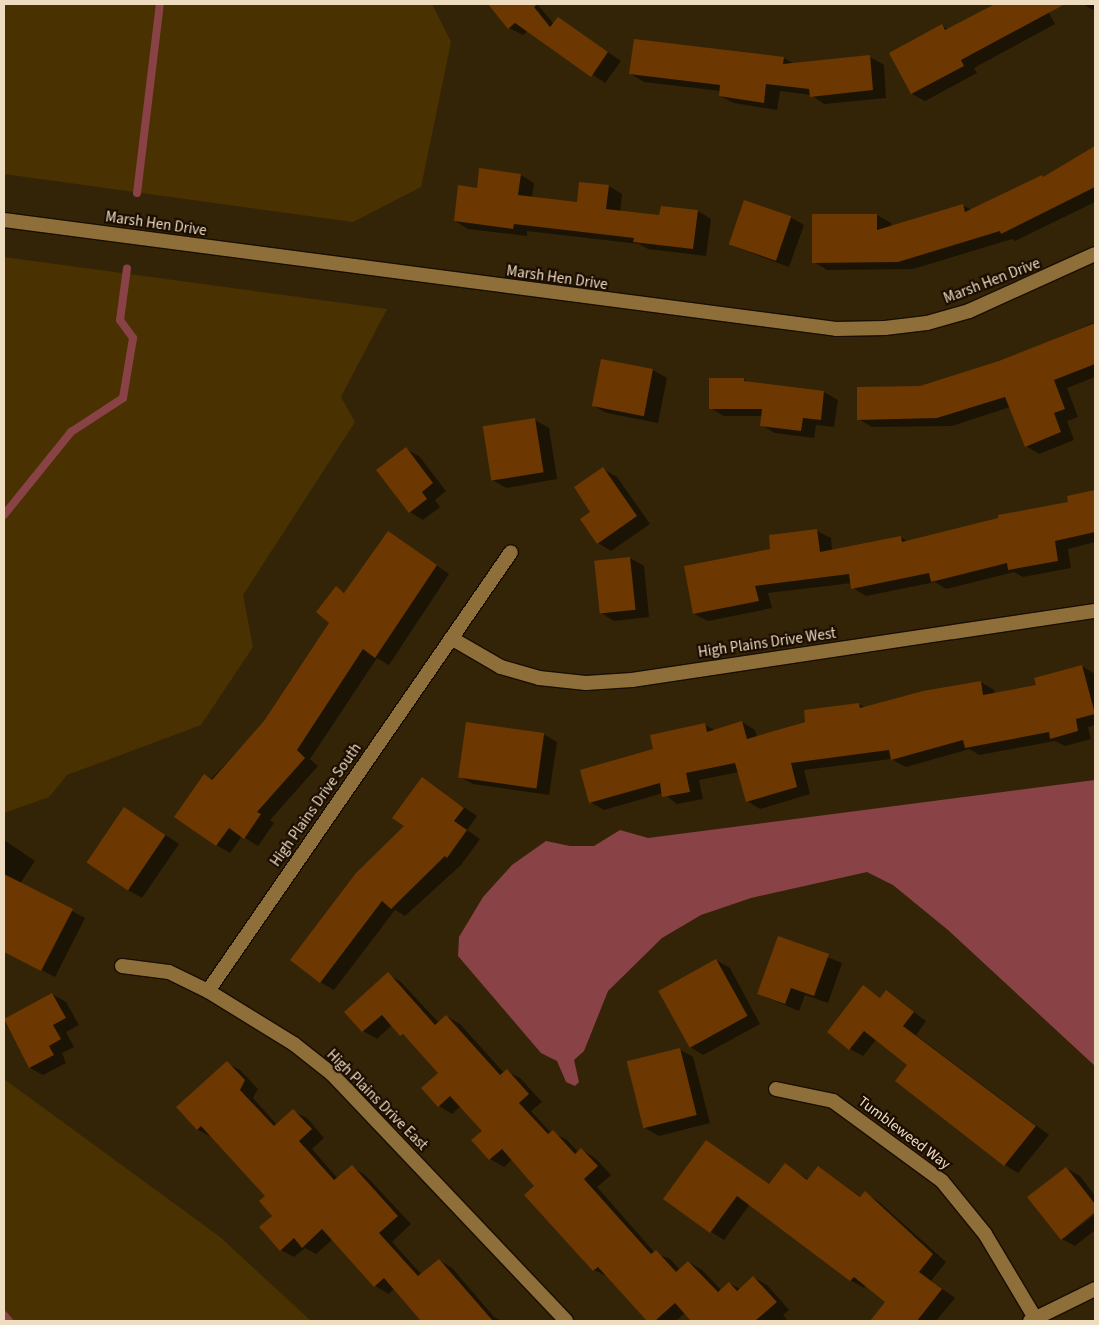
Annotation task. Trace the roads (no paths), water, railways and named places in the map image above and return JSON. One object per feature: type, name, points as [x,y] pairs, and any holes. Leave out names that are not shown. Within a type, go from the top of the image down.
[{"type":"street","name":"Marsh Hen Drive","points":[[4,220],[836,329],[893,327],[969,311],[1095,254]]},
{"type":"street","name":"High Plains Drive South","points":[[208,991],[511,552]]},
{"type":"street","name":"High Plains Drive West","points":[[451,638],[502,667],[539,678],[586,683],[642,678],[1095,611]]},
{"type":"street","name":"High Plains Drive East","points":[[122,966],[169,972],[208,991],[294,1044],[332,1074],[566,1321]]},
{"type":"street","name":"Tumbleweed Way","points":[[776,1089],[833,1101],[942,1181],[985,1234],[1033,1319]]},
{"type":"street","points":[[1033,1319],[1095,1289]]},
{"type":"waterway","points":[[137,193],[160,4]]},
{"type":"waterway","points":[[4,515],[71,432],[123,398],[133,338],[120,320],[127,268]]},
{"type":"waterway","points":[[4,1315],[9,1321]]}]
